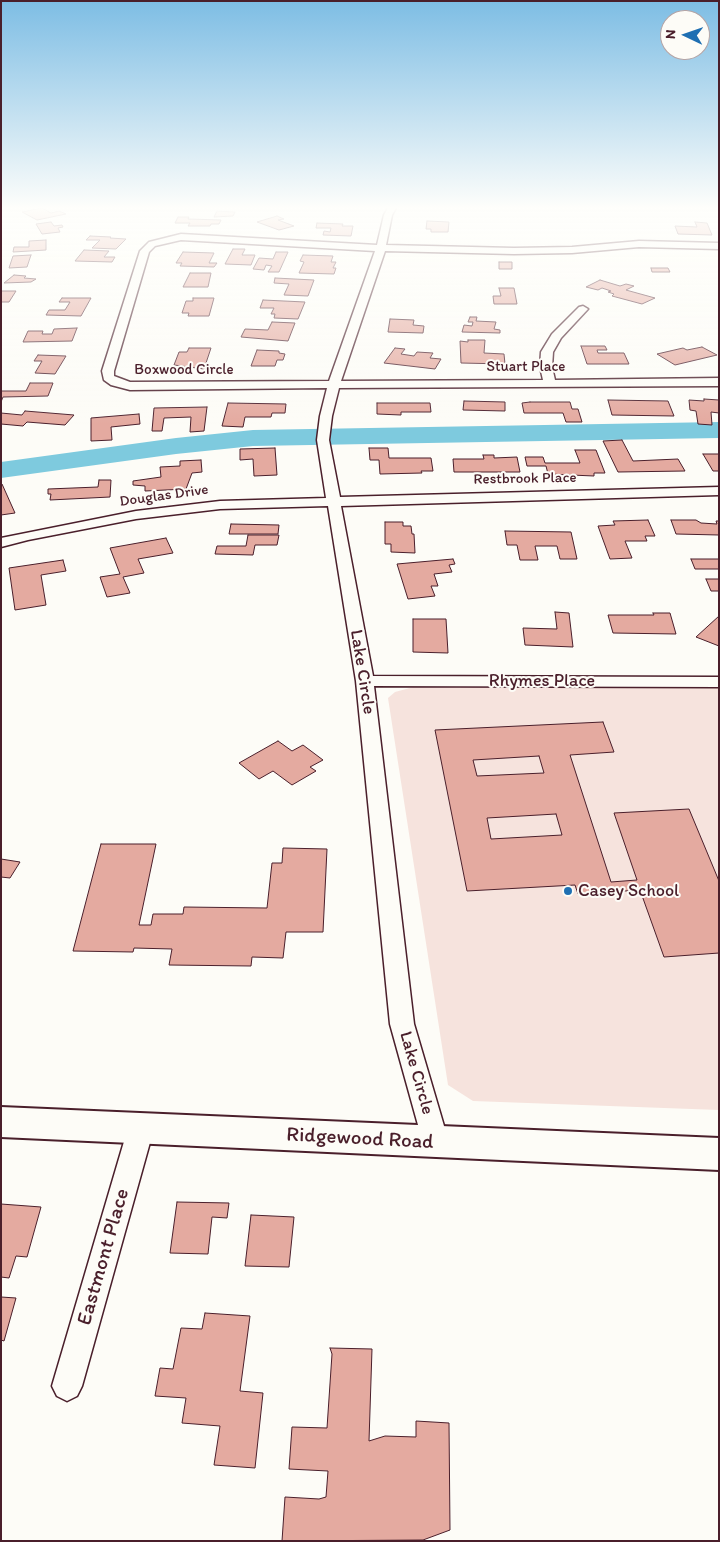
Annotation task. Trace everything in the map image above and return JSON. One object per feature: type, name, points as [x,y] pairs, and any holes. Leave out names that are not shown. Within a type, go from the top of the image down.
[{"type":"street","name":"Boxwood Circle","points":[[136,280],[108,371],[108,378],[115,382],[130,386],[334,384]]},
{"type":"street","name":"Lake Circle","points":[[370,280],[334,384],[324,435],[333,500],[365,681],[402,1024],[436,1142]]},
{"type":"street","points":[[550,383],[546,368],[547,352],[556,336],[583,308]]},
{"type":"street","name":"Stuart Place","points":[[334,384],[719,382]]},
{"type":"street","name":"Restbrook Place","points":[[333,500],[719,491]]},
{"type":"street","name":"Douglas Drive","points":[[1,543],[27,536],[136,515],[220,505],[333,500]]},
{"type":"street","name":"Rhymes Place","points":[[365,681],[719,682]]},
{"type":"street","name":"Ridgewood Road","points":[[1,1122],[719,1154]]},
{"type":"street","name":"Eastmont Place","points":[[67,1386],[141,1128]]},
{"type":"shaded area","name":"Casey School","points":[[421,685],[719,688],[719,1110],[473,1101],[448,1085],[388,698],[395,692]]},
{"type":"building","points":[[8,280],[34,280],[31,282],[4,283]]},
{"type":"building","points":[[187,280],[210,280],[208,287],[183,287]]},
{"type":"building","points":[[275,280],[314,280],[308,296],[284,295],[289,284],[274,283]]},
{"type":"building","points":[[600,280],[620,286],[626,284],[634,286],[626,290],[655,298],[642,304],[612,296],[614,294],[608,292],[611,291],[602,288],[598,290],[586,287]]},
{"type":"building","points":[[499,288],[514,288],[517,304],[494,304],[493,296],[501,296]]},
{"type":"building","points":[[1,291],[16,291],[9,302],[1,302]]},
{"type":"building","points":[[62,298],[91,298],[81,316],[46,315],[49,310],[65,310],[70,302],[59,302]]},
{"type":"building","points":[[193,298],[214,298],[209,316],[188,316],[189,313],[182,313],[186,301],[193,301]]},
{"type":"building","points":[[263,300],[305,302],[298,319],[274,318],[275,314],[271,314],[274,308],[260,308]]},
{"type":"building","points":[[470,317],[477,317],[476,321],[496,322],[494,329],[500,330],[500,333],[462,332],[464,325],[472,326],[473,322],[468,322]]},
{"type":"building","points":[[390,319],[414,320],[413,325],[424,326],[423,333],[388,332]]},
{"type":"building","points":[[272,322],[295,323],[288,341],[241,337],[245,329],[268,330]]},
{"type":"building","points":[[77,328],[72,341],[23,342],[28,331],[43,331],[42,334],[52,334],[54,329]]},
{"type":"building","points":[[468,340],[485,340],[484,353],[504,354],[505,364],[461,363],[460,341],[468,342]]},
{"type":"building","points":[[581,346],[605,346],[607,350],[597,350],[598,353],[624,353],[629,364],[587,364]]},
{"type":"building","points":[[702,347],[717,355],[675,365],[657,354],[683,348],[687,350]]},
{"type":"building","points":[[189,348],[211,348],[204,369],[174,365],[179,352],[187,352]]},
{"type":"building","points":[[395,348],[405,349],[401,354],[414,356],[417,352],[433,353],[430,358],[441,359],[435,369],[384,363]]},
{"type":"building","points":[[257,350],[279,351],[279,353],[285,354],[283,360],[277,360],[275,366],[251,366]]},
{"type":"building","points":[[38,355],[66,356],[55,374],[35,373],[42,361],[34,361]]},
{"type":"building","points":[[30,383],[53,383],[48,396],[3,397],[1,402],[1,391],[26,391]]},
{"type":"building","points":[[704,399],[719,400],[719,413],[711,412],[712,425],[698,424],[696,411],[690,410],[689,400],[704,401]]},
{"type":"building","points":[[608,400],[668,401],[674,416],[612,415]]},
{"type":"building","points":[[464,401],[505,402],[505,411],[463,410]]},
{"type":"building","points":[[570,402],[572,409],[578,409],[582,422],[566,422],[563,413],[524,413],[522,403]]},
{"type":"building","points":[[228,403],[286,404],[285,413],[272,413],[271,417],[245,417],[243,427],[222,426]]},
{"type":"building","points":[[377,403],[430,403],[431,412],[401,412],[401,415],[377,414]]},
{"type":"building","points":[[207,407],[204,431],[190,432],[191,417],[164,418],[162,431],[152,431],[154,408]]},
{"type":"building","points":[[25,411],[74,415],[65,425],[27,422],[23,426],[1,424],[1,413],[22,415]]},
{"type":"building","points":[[139,414],[140,424],[111,427],[112,440],[91,441],[91,418]]},
{"type":"building","points":[[622,440],[633,461],[678,459],[685,471],[618,472],[603,441]]},
{"type":"building","points":[[275,448],[277,475],[254,476],[253,459],[240,460],[240,449]]},
{"type":"building","points":[[369,448],[388,448],[389,458],[431,458],[433,471],[380,474],[379,460],[370,460]]},
{"type":"building","points":[[575,450],[596,450],[605,473],[594,473],[594,476],[548,474],[546,466],[527,466],[525,457],[543,457],[545,463],[580,463]]},
{"type":"building","points":[[703,454],[719,454],[719,471],[713,471]]},
{"type":"building","points":[[483,455],[494,455],[494,458],[517,457],[520,472],[454,472],[453,459],[484,459]]},
{"type":"building","points":[[201,460],[202,472],[192,473],[186,489],[145,491],[145,486],[133,485],[133,481],[161,477],[160,467],[180,466],[180,461]]},
{"type":"building","points":[[99,480],[111,480],[110,497],[50,500],[51,494],[48,494],[48,489],[98,487]]},
{"type":"building","points":[[2,484],[15,513],[1,515]]},
{"type":"building","points":[[648,520],[655,536],[645,536],[647,541],[625,541],[632,558],[610,559],[598,526],[615,525],[613,521]]},
{"type":"building","points":[[671,520],[696,520],[701,523],[717,524],[716,521],[719,521],[719,535],[676,534]]},
{"type":"building","points":[[385,522],[403,522],[403,526],[411,526],[412,534],[414,534],[415,553],[391,552],[391,544],[385,544]]},
{"type":"building","points":[[231,524],[279,525],[278,534],[229,534]]},
{"type":"building","points":[[505,531],[571,532],[577,559],[560,559],[557,546],[535,546],[538,560],[520,560],[517,545],[507,545]]},
{"type":"building","points":[[248,535],[279,535],[277,545],[255,545],[253,555],[215,554],[217,546],[246,546]]},
{"type":"building","points":[[166,538],[173,553],[138,559],[144,573],[123,577],[130,593],[107,597],[100,577],[120,574],[110,548]]},
{"type":"building","points":[[453,559],[455,564],[449,565],[452,572],[434,574],[438,586],[431,586],[435,596],[408,599],[397,564]]},
{"type":"building","points":[[691,559],[719,559],[719,569],[695,569]]},
{"type":"building","points":[[63,560],[66,571],[41,575],[46,605],[15,610],[9,568]]},
{"type":"building","points":[[706,579],[719,579],[719,591],[711,591]]},
{"type":"building","points":[[555,612],[569,613],[573,647],[525,645],[523,628],[557,629]]},
{"type":"building","points":[[653,613],[670,613],[676,634],[613,633],[608,615],[654,615]]},
{"type":"building","points":[[719,616],[719,646],[696,637]]},
{"type":"building","points":[[413,619],[446,619],[448,653],[413,652]]},
{"type":"building","points":[[603,722],[614,752],[570,755],[611,882],[637,880],[614,813],[689,809],[719,881],[719,953],[664,957],[640,890],[578,894],[575,885],[467,891],[435,730]],"holes":[[[539,756],[544,773],[477,776],[473,760]],[[556,814],[562,835],[491,839],[487,818]]]},
{"type":"building","points":[[278,741],[292,751],[303,745],[323,760],[310,767],[316,771],[292,785],[273,771],[259,779],[239,763]]},
{"type":"building","points":[[101,844],[156,844],[139,925],[151,925],[153,914],[183,914],[184,907],[267,908],[272,863],[282,863],[283,848],[327,849],[323,932],[286,932],[283,958],[252,957],[251,966],[169,965],[172,949],[134,948],[133,952],[73,951]]},
{"type":"building","points":[[1,859],[20,862],[10,878],[1,877]]},
{"type":"building","points":[[177,1202],[229,1203],[227,1218],[212,1217],[208,1254],[170,1253]]},
{"type":"building","points":[[1,1204],[41,1207],[27,1257],[16,1256],[9,1278],[1,1277]]},
{"type":"building","points":[[251,1215],[294,1217],[289,1267],[245,1266]]},
{"type":"building","points":[[1,1297],[16,1298],[4,1341],[1,1340]]},
{"type":"building","points":[[205,1313],[250,1316],[240,1391],[263,1393],[255,1468],[214,1465],[220,1426],[182,1423],[186,1398],[155,1396],[160,1368],[173,1369],[181,1328],[202,1329]]},
{"type":"building","points":[[330,1348],[372,1349],[369,1441],[385,1436],[416,1437],[416,1421],[449,1423],[450,1530],[423,1540],[282,1541],[285,1497],[319,1499],[326,1497],[328,1471],[289,1469],[292,1427],[327,1428],[332,1354]]},
{"type":"waterway","points":[[1,470],[176,446],[253,438],[719,430]]},
{"type":"place","name":"Casey School","points":[[568,891]]}]
